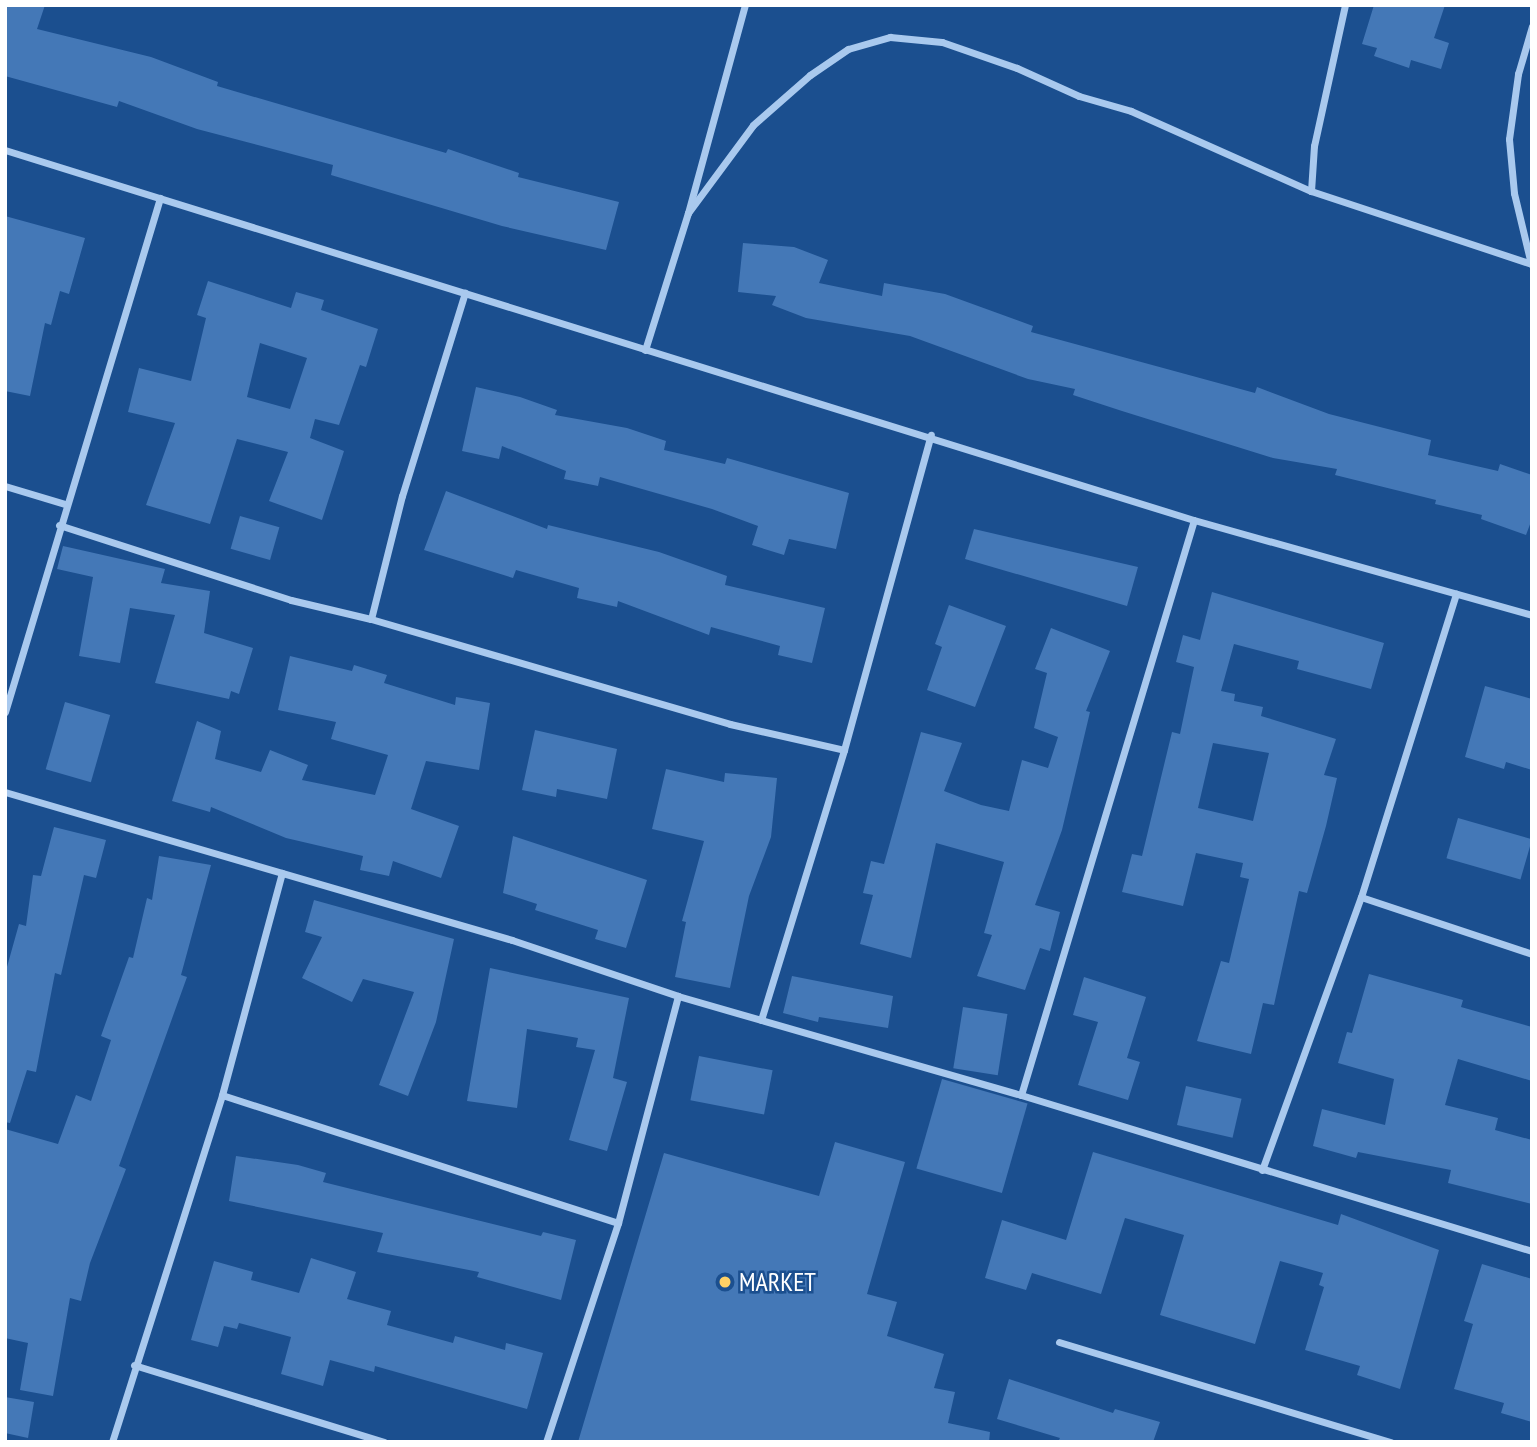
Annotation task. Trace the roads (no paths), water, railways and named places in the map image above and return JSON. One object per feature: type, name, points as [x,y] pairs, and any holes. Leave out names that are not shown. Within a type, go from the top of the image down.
[{"type":"street","points":[[645,350],[688,213],[745,5]]},
{"type":"street","points":[[1311,191],[1316,133],[1345,5]]},
{"type":"street","points":[[1531,264],[1514,193],[1509,139],[1518,74],[1532,26]]},
{"type":"street","points":[[688,213],[753,125],[810,75],[848,49],[890,37],[943,42],[1017,68],[1079,96],[1131,111],[1311,191],[1531,264]]},
{"type":"street","points":[[5,150],[645,350],[931,435],[1194,520],[1532,615]]},
{"type":"street","points":[[5,712],[65,504],[160,198]]},
{"type":"street","points":[[371,619],[402,496],[465,293]]},
{"type":"street","points":[[761,1020],[844,750],[931,435]]},
{"type":"street","points":[[5,486],[65,504]]},
{"type":"street","points":[[1021,1095],[1194,520]]},
{"type":"street","points":[[59,525],[291,600],[371,619],[730,724],[844,750]]},
{"type":"street","points":[[1262,1170],[1361,897],[1456,594]]},
{"type":"street","points":[[5,792],[512,940],[678,996],[1021,1095],[1532,1251]]},
{"type":"street","points":[[112,1442],[134,1365],[222,1095],[282,873]]},
{"type":"street","points":[[1361,897],[1532,954]]},
{"type":"street","points":[[547,1442],[618,1223],[678,996]]},
{"type":"street","points":[[222,1095],[618,1223]]},
{"type":"street","points":[[1059,1342],[1391,1442]]},
{"type":"street","points":[[134,1365],[384,1442]]},
{"type":"place","name":"MARKET","points":[[725,1282]]}]
